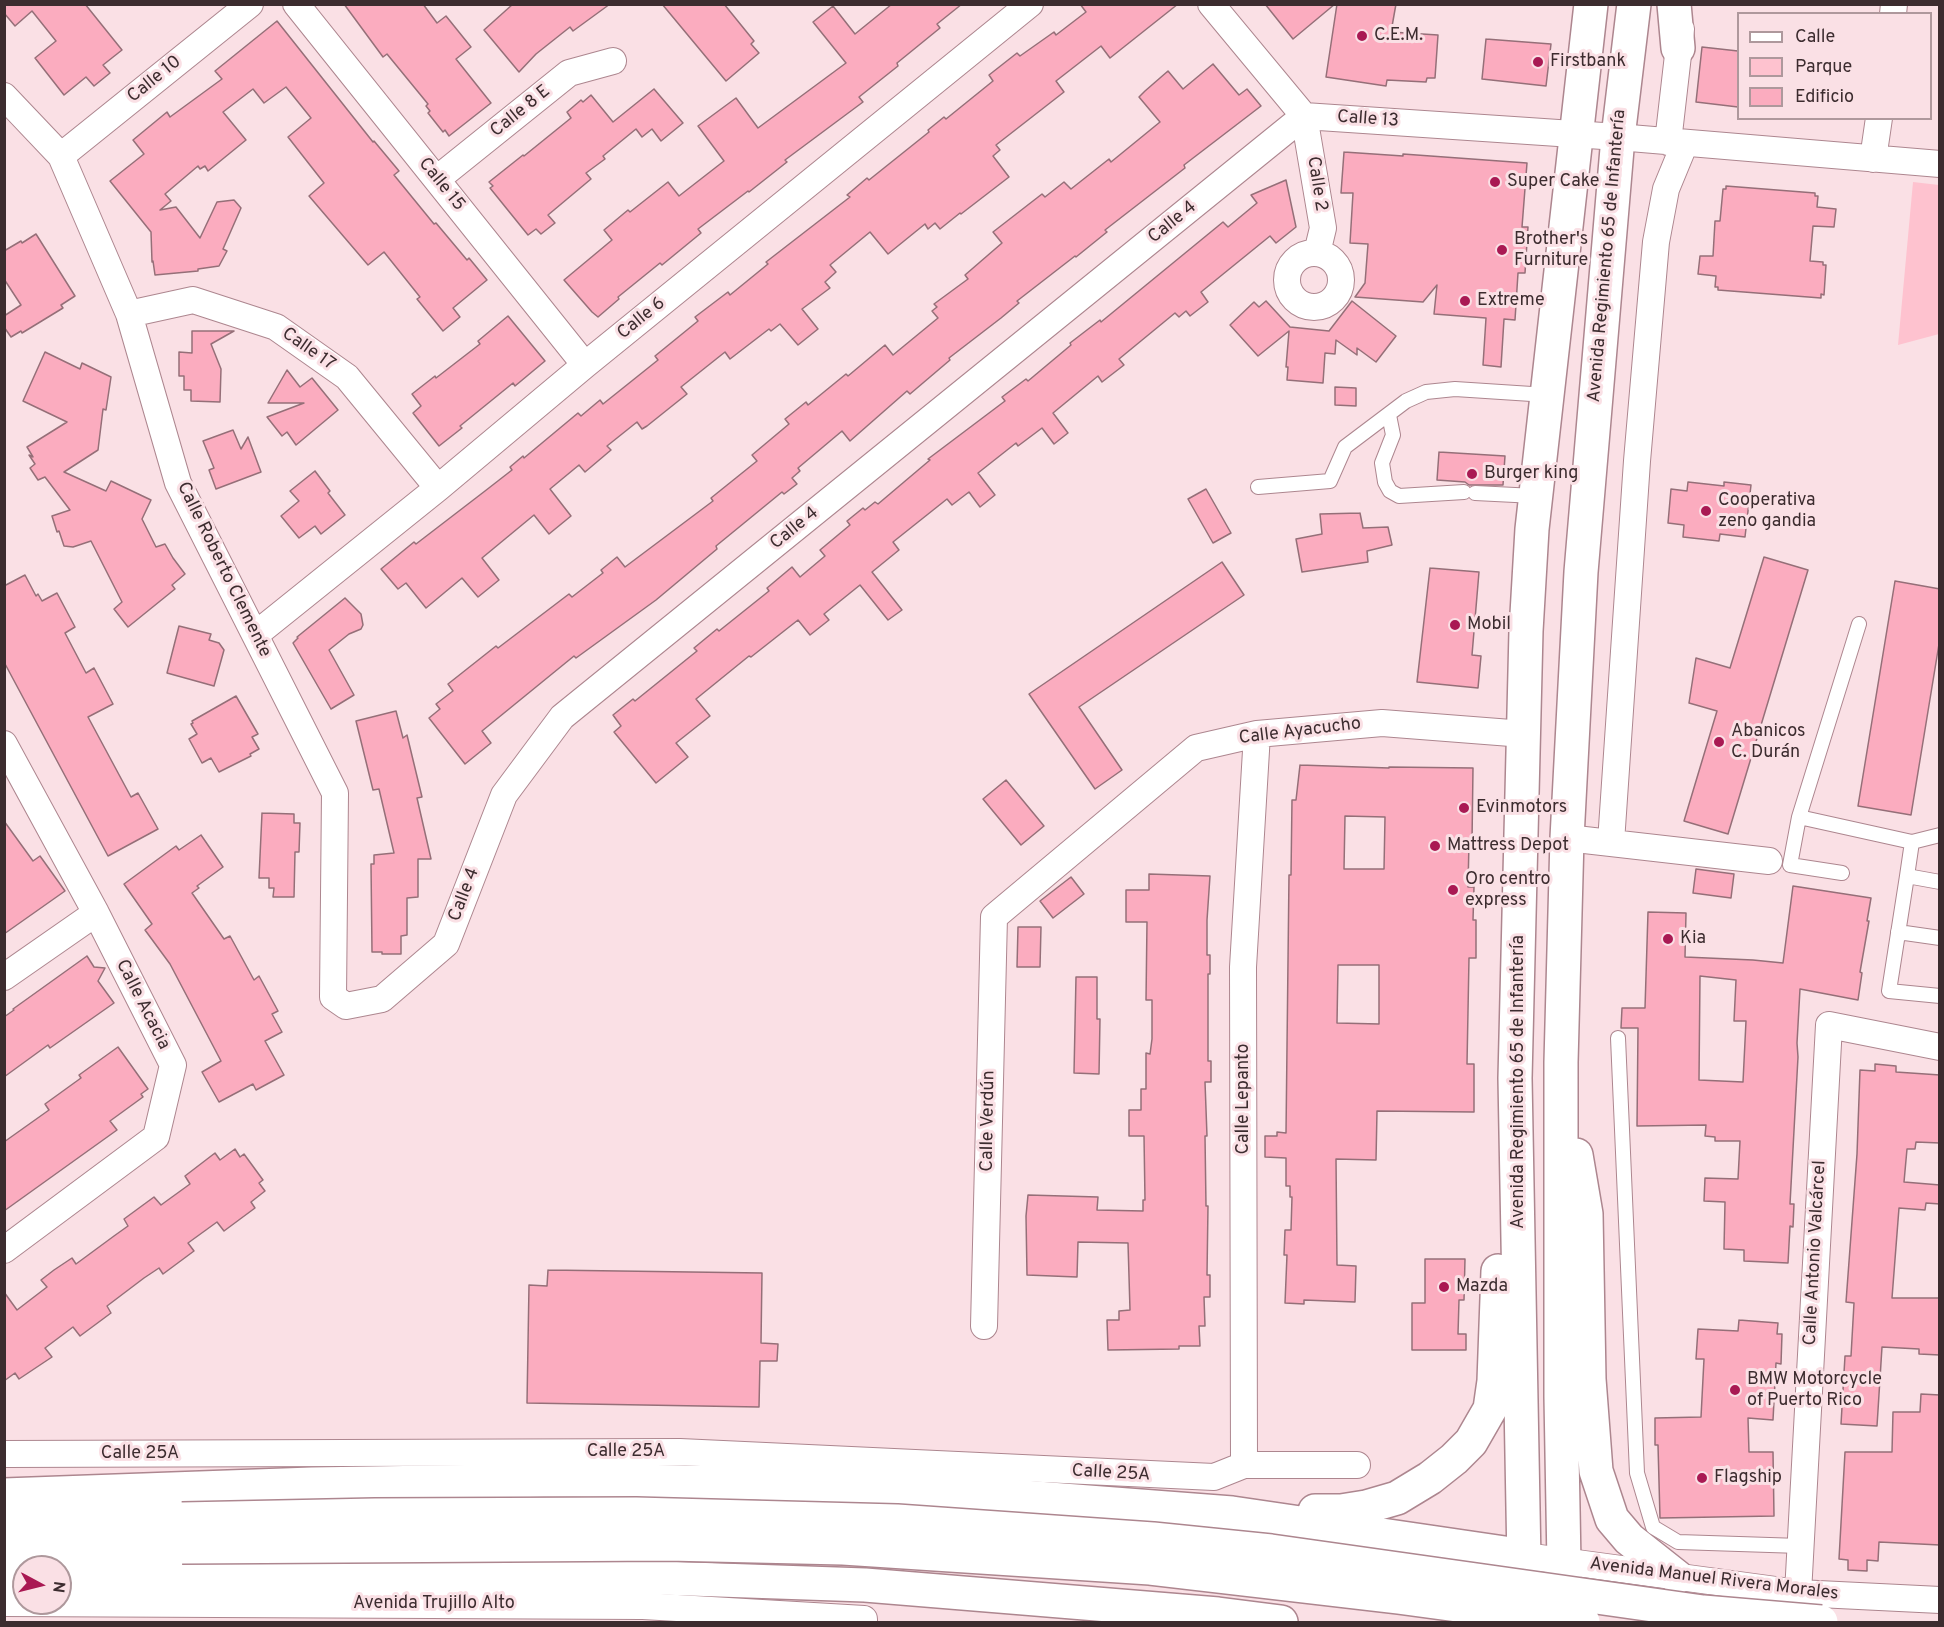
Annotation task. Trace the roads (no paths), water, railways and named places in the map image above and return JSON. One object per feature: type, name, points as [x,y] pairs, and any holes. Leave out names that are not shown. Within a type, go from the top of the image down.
[{"type":"highway","name":"Avenida Regimiento 65 de Infantería","points":[[1525,1623],[1515,1078],[1526,631],[1536,496],[1591,4]]},
{"type":"highway","name":"Avenida Regimiento 65 de Infantería","points":[[1566,1623],[1561,1397],[1561,1062],[1567,838],[1581,572],[1618,137],[1634,4]]},
{"type":"highway","points":[[1674,4],[1678,48]]},
{"type":"highway","points":[[1561,1062],[1586,1214],[1589,1379],[1596,1471],[1612,1519],[1629,1539],[1677,1577]]},
{"type":"highway","points":[[1233,1513],[1269,1510],[1341,1511],[1398,1498],[1438,1472],[1471,1442],[1490,1409],[1494,1381],[1497,1339],[1499,1192],[1515,1078]]},
{"type":"highway","points":[[4,1495],[324,1484],[559,1480],[753,1483],[1010,1496],[1233,1513],[1525,1556]]},
{"type":"highway","points":[[4,1551],[375,1515],[636,1514],[897,1521],[1153,1539],[1271,1551],[1703,1612],[1821,1623]]},
{"type":"highway","points":[[4,1520],[182,1533],[843,1548],[1150,1568],[1399,1597],[1583,1623]]},
{"type":"highway","points":[[72,1576],[632,1577],[830,1584],[1206,1613],[1281,1623]]},
{"type":"street","name":"Calle 10","points":[[61,156],[250,4]]},
{"type":"street","name":"Calle 15","points":[[296,4],[585,365]]},
{"type":"street","name":"Calle 6","points":[[255,634],[438,489],[585,365],[1030,4]]},
{"type":"street","points":[[1211,4],[1304,116]]},
{"type":"street","points":[[1611,842],[1637,461],[1656,242],[1676,142],[1678,48],[1684,4]]},
{"type":"street","name":"Calle 8 E","points":[[437,179],[569,73],[613,61]]},
{"type":"street","name":"Calle Roberto Clemente","points":[[4,96],[61,156],[129,314],[178,483],[336,793],[333,996],[346,1006],[368,1002]]},
{"type":"street","name":"Calle 13","points":[[1304,116],[1618,137],[1940,164]]},
{"type":"street","name":"Calle 2","points":[[1304,116],[1323,228],[1317,253]]},
{"type":"street","name":"Calle 4","points":[[368,1002],[382,999],[446,944],[504,795],[562,717],[1304,116]]},
{"type":"street","points":[[1873,159],[1879,120]]},
{"type":"street","name":"Calle 17","points":[[129,314],[193,300],[276,327],[347,377],[438,489]]},
{"type":"street","name":"Calle Ayacucho","points":[[994,917],[1196,748],[1257,734],[1382,723],[1524,734]]},
{"type":"street","name":"Calle Lepanto","points":[[1244,1466],[1243,967],[1257,734]]},
{"type":"street","name":"Calle Acacia","points":[[4,744],[96,913],[173,1065],[156,1137],[4,1250]]},
{"type":"street","points":[[1567,838],[1769,861]]},
{"type":"street","points":[[4,977],[96,913]]},
{"type":"street","name":"Calle Verdún","points":[[984,1326],[994,917]]},
{"type":"street","name":"Calle Antonio Valcárcel","points":[[1798,1593],[1829,1025],[1940,1047]]},
{"type":"street","name":"Calle 25A","points":[[4,1454],[680,1452],[1215,1477],[1244,1466]]},
{"type":"street","points":[[1244,1466],[1357,1465]]},
{"type":"street","name":"Avenida Manuel Rivera Morales","points":[[1525,1556],[1798,1593],[1940,1600]]},
{"type":"street","name":"Avenida Trujillo Alto","points":[[4,1603],[402,1613],[644,1614],[864,1621]]},
{"type":"lane","points":[[1258,487],[1330,481],[1345,447],[1406,401],[1426,392],[1455,389],[1547,395]]},
{"type":"lane","points":[[1389,415],[1393,435],[1382,463],[1385,482],[1390,491],[1400,496],[1469,492],[1536,496]]},
{"type":"lane","points":[[1842,873],[1790,865],[1799,817],[1859,624]]},
{"type":"lane","points":[[1799,817],[1912,842],[1940,835]]},
{"type":"lane","points":[[1912,842],[1889,991],[1940,996]]},
{"type":"lane","points":[[1907,876],[1940,882]]},
{"type":"lane","points":[[1898,932],[1940,938]]},
{"type":"lane","points":[[1618,1038],[1637,1473],[1653,1527],[1678,1542],[1800,1546]]},
{"type":"place","name":"C.E.M.","points":[[1362,36]]},
{"type":"place","name":"Firstbank","points":[[1538,62]]},
{"type":"place","name":"Super Cake","points":[[1495,182]]},
{"type":"place","name":"Brother's Furniture","points":[[1502,250]]},
{"type":"place","name":"Extreme","points":[[1465,301]]},
{"type":"place","name":"Burger king","points":[[1472,474]]},
{"type":"place","name":"Cooperativa zeno gandia","points":[[1706,511]]},
{"type":"place","name":"Mobil","points":[[1455,625]]},
{"type":"place","name":"Abanicos C. Durán","points":[[1719,742]]},
{"type":"place","name":"Evinmotors","points":[[1464,808]]},
{"type":"place","name":"Mattress Depot","points":[[1435,846]]},
{"type":"place","name":"Oro centro express","points":[[1453,890]]},
{"type":"place","name":"Kia","points":[[1668,939]]},
{"type":"place","name":"Mazda","points":[[1444,1287]]},
{"type":"place","name":"BMW Motorcycle of Puerto Rico","points":[[1735,1390]]},
{"type":"place","name":"Flagship","points":[[1702,1478]]}]
